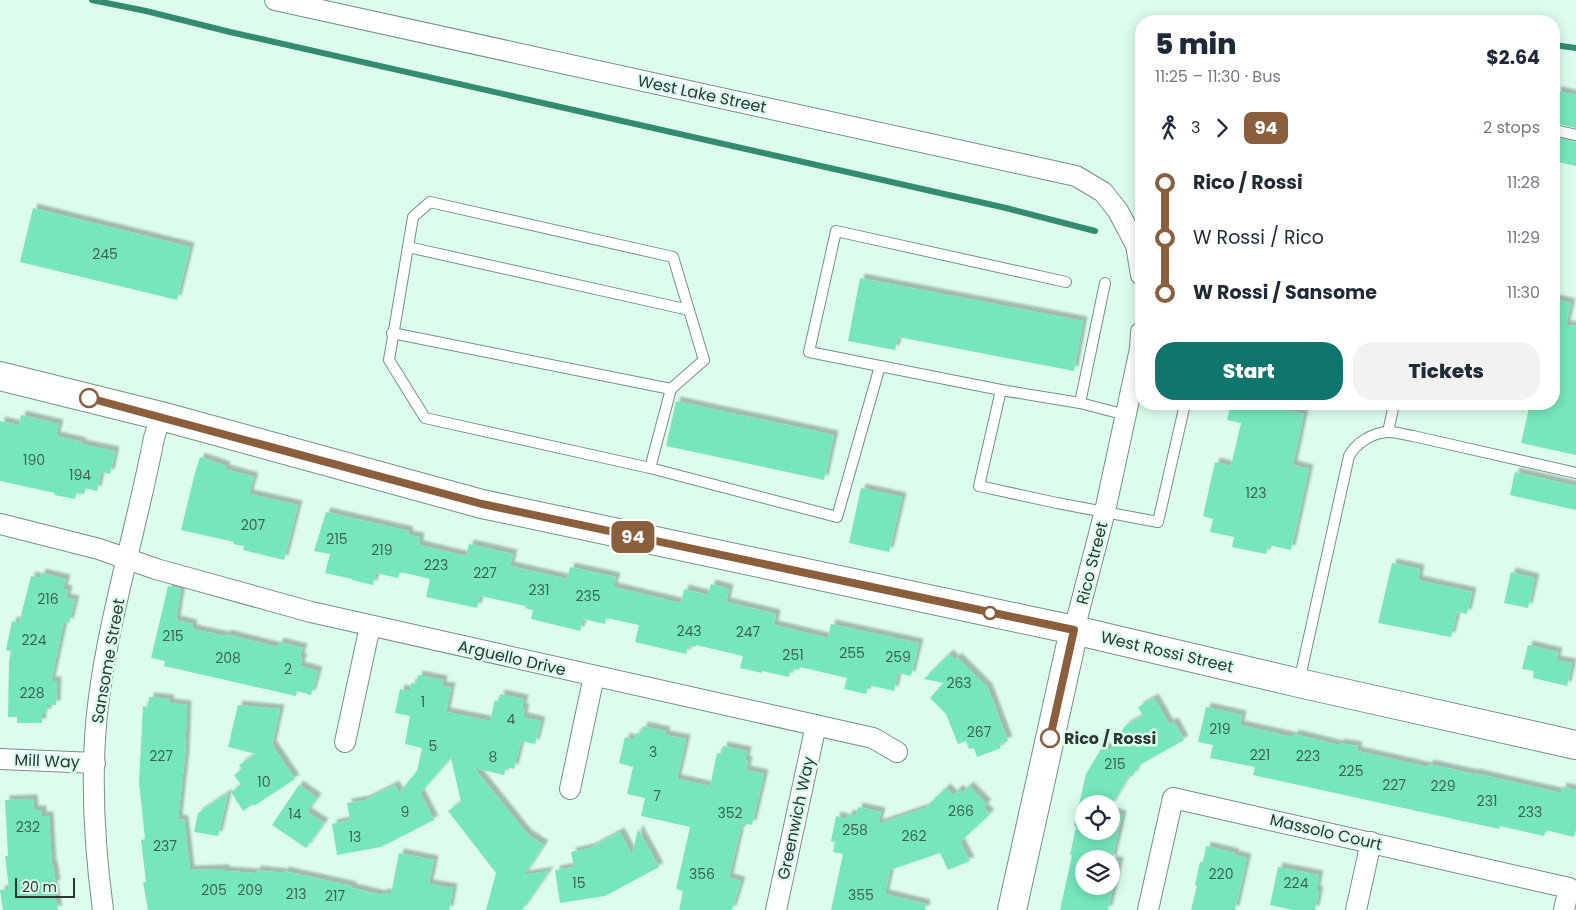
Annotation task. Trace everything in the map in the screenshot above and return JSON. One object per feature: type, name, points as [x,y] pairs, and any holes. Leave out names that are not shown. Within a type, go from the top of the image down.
[{"type":"main road","name":"West Rossi Street","points":[[0,376],[161,416],[482,504],[1074,630],[1576,745]]},
{"type":"main road","name":"Rico Street","points":[[1012,910],[1074,630]]},
{"type":"street","name":"West Lake Street","points":[[275,0],[1076,176],[1102,192],[1118,211],[1135,243]]},
{"type":"street","name":"Rico Street","points":[[1074,630],[1105,511],[1135,372]]},
{"type":"street","name":"Sansome Street","points":[[103,910],[96,856],[94,801],[98,707],[109,637],[154,438],[161,416]]},
{"type":"street","name":"Arguello Drive","points":[[0,524],[99,549],[127,560],[261,598],[370,626],[873,738],[897,752]]},
{"type":"street","points":[[345,742],[370,626]]},
{"type":"street","points":[[570,789],[594,676]]},
{"type":"street","name":"Greenwich Way","points":[[776,910],[816,725]]},
{"type":"street","name":"Mill Way","points":[[0,759],[95,763]]},
{"type":"street","name":"Massolo Court","points":[[1148,910],[1173,798],[1569,888],[1564,910]]},
{"type":"street","points":[[1356,910],[1371,842]]},
{"type":"lane","points":[[1560,131],[1576,134]]},
{"type":"lane","points":[[650,468],[671,389],[704,360],[673,257],[430,202],[413,217],[392,333],[389,360],[425,418],[650,468],[837,517],[880,366]]},
{"type":"lane","points":[[1066,282],[836,230],[809,352],[1001,390],[1080,403],[1126,415]]},
{"type":"lane","points":[[408,247],[689,310]]},
{"type":"lane","points":[[1080,403],[1105,283]]},
{"type":"lane","points":[[392,333],[671,389]]},
{"type":"lane","points":[[1001,390],[979,486],[1158,522],[1184,410]]},
{"type":"lane","points":[[1388,432],[1393,410]]},
{"type":"lane","points":[[1299,683],[1349,456],[1353,447],[1369,438],[1388,432],[1576,473]]},
{"type":"building","points":[[1560,92],[1576,95],[1576,128],[1560,124]]},
{"type":"building","points":[[1560,138],[1576,142],[1576,166],[1560,162]]},
{"type":"building","points":[[33,208],[190,247],[177,300],[20,262]]},
{"type":"building","points":[[860,278],[1083,321],[1074,371],[898,337],[895,350],[848,341]]},
{"type":"building","points":[[1560,300],[1571,303],[1566,325],[1576,326],[1576,455],[1521,443],[1529,410],[1560,410]]},
{"type":"building","points":[[676,401],[834,435],[824,480],[666,446]]},
{"type":"building","points":[[1230,410],[1285,410],[1304,414],[1293,465],[1309,469],[1291,550],[1268,545],[1266,554],[1232,547],[1234,537],[1210,532],[1213,519],[1203,516],[1215,462],[1231,466],[1241,423],[1227,420]]},
{"type":"building","points":[[21,415],[59,424],[56,436],[82,442],[81,444],[115,451],[110,474],[101,472],[97,491],[86,488],[84,494],[76,493],[75,499],[0,481],[0,421],[19,425]]},
{"type":"building","points":[[200,457],[226,466],[225,469],[254,477],[249,494],[298,505],[284,560],[243,550],[244,546],[233,544],[234,542],[181,530]]},
{"type":"building","points":[[1515,472],[1576,486],[1576,510],[1510,495]]},
{"type":"building","points":[[861,488],[902,497],[889,552],[849,543]]},
{"type":"building","points":[[326,512],[409,531],[408,535],[420,537],[419,545],[466,556],[469,544],[513,554],[510,566],[567,579],[570,567],[616,577],[613,587],[681,603],[684,589],[708,595],[711,584],[729,589],[726,602],[776,614],[774,625],[828,638],[831,624],[919,643],[911,676],[898,673],[894,691],[868,685],[866,694],[844,689],[847,678],[800,667],[799,670],[791,669],[789,677],[762,671],[762,673],[740,668],[743,656],[696,645],[695,647],[688,646],[686,654],[635,642],[639,625],[606,618],[605,624],[583,619],[580,631],[531,619],[533,610],[525,608],[526,606],[480,596],[477,608],[426,597],[430,579],[400,572],[398,578],[376,573],[373,585],[325,573],[330,554],[314,551]]},
{"type":"building","points":[[1392,563],[1420,569],[1418,580],[1472,592],[1467,614],[1457,612],[1451,637],[1378,623]]},
{"type":"building","points":[[1511,572],[1535,578],[1528,608],[1504,603]]},
{"type":"building","points":[[41,573],[66,579],[63,589],[68,590],[66,598],[75,600],[69,623],[64,622],[51,681],[57,681],[56,705],[47,705],[47,713],[42,713],[42,723],[17,723],[17,717],[8,717],[9,661],[11,651],[6,650],[12,621],[19,623],[31,576],[40,578]]},
{"type":"building","points":[[168,586],[181,589],[176,620],[193,624],[192,629],[226,636],[226,634],[277,647],[279,642],[303,648],[300,657],[303,658],[300,666],[318,671],[311,695],[297,691],[296,696],[164,666],[165,661],[151,658]]},
{"type":"building","points":[[1528,645],[1558,652],[1556,660],[1572,663],[1567,686],[1533,678],[1534,671],[1522,669]]},
{"type":"building","points":[[949,654],[955,660],[957,657],[988,688],[1008,741],[999,744],[1001,748],[977,757],[974,748],[969,749],[966,741],[958,744],[946,714],[930,698],[944,683],[924,679]]},
{"type":"building","points":[[418,675],[443,680],[442,686],[451,687],[446,712],[490,721],[495,700],[499,701],[500,694],[524,699],[523,717],[541,721],[535,744],[521,741],[514,769],[506,767],[504,775],[474,768],[527,834],[544,845],[524,875],[549,871],[522,910],[486,910],[496,873],[448,811],[461,802],[451,758],[420,793],[434,820],[381,847],[337,855],[332,824],[350,820],[347,803],[365,800],[395,785],[399,793],[417,771],[422,748],[405,744],[410,716],[395,713],[400,689],[410,691],[411,683],[416,684]]},
{"type":"building","points":[[149,697],[170,699],[169,703],[187,705],[185,756],[178,819],[184,820],[190,870],[225,869],[225,871],[256,873],[256,870],[284,873],[284,871],[352,886],[352,888],[382,895],[383,893],[391,894],[399,853],[434,860],[429,884],[453,888],[449,910],[148,910],[143,882],[146,882],[141,840],[145,839],[139,783],[143,706],[148,707]]},
{"type":"building","points":[[1154,698],[1169,724],[1174,722],[1184,740],[1138,766],[1132,777],[1129,775],[1117,795],[1081,795],[1086,774],[1103,746],[1110,750],[1125,726],[1143,716],[1138,707]]},
{"type":"building","points":[[238,705],[280,709],[272,745],[295,779],[254,806],[253,804],[243,811],[231,792],[241,785],[234,775],[242,769],[239,765],[256,754],[228,747]]},
{"type":"building","points":[[1206,707],[1242,715],[1240,725],[1293,737],[1294,734],[1339,745],[1339,743],[1358,746],[1357,751],[1428,767],[1429,764],[1474,773],[1561,793],[1562,787],[1576,790],[1576,828],[1574,837],[1546,830],[1544,836],[1500,826],[1499,829],[1253,775],[1255,767],[1210,758],[1213,745],[1198,742]]},
{"type":"building","points":[[643,726],[666,731],[665,735],[686,739],[677,779],[710,786],[717,753],[721,754],[723,746],[747,751],[745,760],[748,761],[746,770],[764,774],[752,825],[743,823],[742,830],[740,830],[729,878],[741,881],[732,910],[679,910],[683,891],[676,889],[690,827],[641,816],[645,798],[627,794],[633,767],[619,763],[625,737],[634,740],[636,733],[641,734]]},
{"type":"building","points":[[299,785],[317,798],[307,812],[324,823],[306,848],[272,825]]},
{"type":"building","points":[[969,786],[987,804],[983,807],[990,814],[960,842],[970,861],[948,870],[940,853],[890,870],[885,894],[926,904],[925,910],[831,910],[843,854],[833,852],[835,842],[831,841],[836,816],[847,819],[848,814],[856,816],[858,807],[881,812],[878,824],[925,808],[946,788],[953,795],[959,789],[962,793]]},
{"type":"building","points":[[228,793],[218,836],[194,832],[198,813]]},
{"type":"building","points":[[33,799],[34,810],[42,810],[42,816],[49,816],[52,866],[56,884],[53,885],[58,910],[3,910],[0,890],[9,889],[5,856],[8,856],[5,800]]},
{"type":"building","points":[[638,829],[659,867],[605,896],[560,903],[555,870],[574,867],[571,852],[590,848],[620,832],[632,855]]},
{"type":"building","points":[[1075,832],[1075,840],[1116,840],[1114,850],[1075,850],[1075,895],[1111,895],[1108,910],[1060,910],[1072,855],[1070,855]]},
{"type":"building","points":[[1206,846],[1247,858],[1235,910],[1191,910],[1200,862],[1203,862]]},
{"type":"building","points":[[1278,867],[1319,875],[1316,890],[1319,891],[1315,910],[1293,910],[1270,905]]},
{"type":"waterway","points":[[92,0],[1006,208],[1095,231]]},
{"type":"waterway","points":[[1560,46],[1576,48]]},
{"type":"bus line","name":"94","points":[[89,398],[482,504],[1074,630],[1050,738]]},
{"type":"place","name":"Rico / Rossi","points":[[1050,738]]}]
